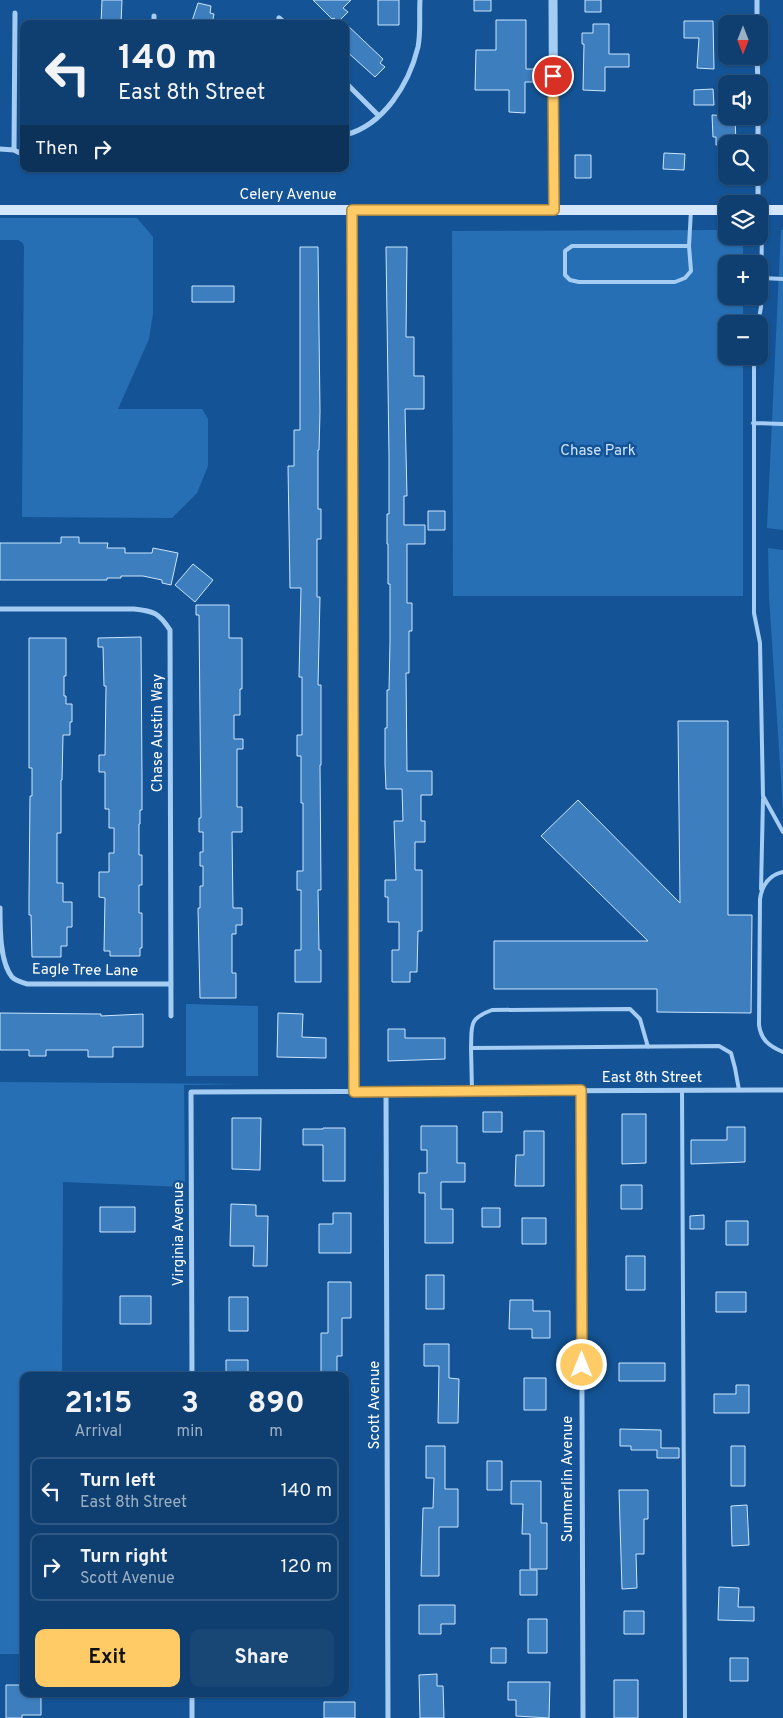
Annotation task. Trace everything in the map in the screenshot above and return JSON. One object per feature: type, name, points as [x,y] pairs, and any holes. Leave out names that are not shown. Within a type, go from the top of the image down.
[{"type":"main road","name":"Celery Avenue","points":[[0,210],[718,210]]},
{"type":"main road","points":[[768,211],[783,210]]},
{"type":"street","points":[[349,133],[356,132],[380,116],[398,96],[418,46],[420,0]]},
{"type":"street","points":[[553,0],[554,210]]},
{"type":"street","points":[[757,0],[757,15]]},
{"type":"street","points":[[14,150],[15,13]]},
{"type":"street","points":[[349,86],[380,116]]},
{"type":"street","points":[[0,149],[14,150],[20,153]]},
{"type":"street","points":[[352,210],[354,1092]]},
{"type":"street","name":"Chase Austin Way","points":[[0,609],[134,609],[152,611],[163,619],[170,630],[171,1016]]},
{"type":"street","name":"Eagle Tree Lane","points":[[0,908],[0,948],[3,966],[13,978],[27,984],[171,984]]},
{"type":"street","name":"Summerlin Avenue","points":[[581,1090],[583,1718]]},
{"type":"street","name":"East 8th Street","points":[[191,1092],[783,1090]]},
{"type":"street","name":"Virginia Avenue","points":[[191,1092],[192,1372]]},
{"type":"street","name":"Scott Avenue","points":[[386,1092],[388,1718]]},
{"type":"street","points":[[192,1697],[192,1718]]},
{"type":"lane","points":[[689,246],[572,246],[565,251],[565,275],[570,280],[579,282],[675,282],[685,278],[691,271],[689,246],[690,210]]},
{"type":"lane","points":[[768,278],[783,279]]},
{"type":"lane","points":[[754,365],[754,613],[760,643],[763,796],[759,1025],[760,1036],[768,1045],[783,1052]]},
{"type":"lane","points":[[753,423],[783,424]]},
{"type":"lane","points":[[763,796],[783,832]]},
{"type":"lane","points":[[761,892],[772,876],[783,872]]},
{"type":"lane","points":[[472,1091],[472,1023],[478,1015],[492,1010],[630,1009],[640,1019],[648,1047]]},
{"type":"lane","points":[[471,1048],[719,1046],[731,1053],[738,1090]]},
{"type":"lane","points":[[682,1090],[685,1718]]},
{"type":"green space","points":[[0,218],[137,218],[153,237],[153,313],[149,339],[118,409],[202,409],[208,419],[208,466],[197,493],[172,518],[22,517],[24,247],[23,243],[18,240],[0,240]]},
{"type":"green space","name":"Chase Park","points":[[718,230],[718,245],[743,245],[743,255],[718,255],[718,305],[743,305],[743,315],[718,315],[718,365],[743,365],[743,596],[453,596],[452,231]]},
{"type":"green space","points":[[781,230],[783,230],[783,530],[767,528]]},
{"type":"green space","points":[[768,548],[783,550],[783,810],[769,596]]},
{"type":"green space","points":[[186,1004],[258,1006],[258,1076],[186,1076]]},
{"type":"green space","points":[[0,1082],[246,1084],[184,1085],[185,1187],[63,1182],[62,1372],[20,1372],[20,1654],[0,1654]]},
{"type":"building","points":[[102,0],[122,0],[121,20],[101,20]]},
{"type":"building","points":[[313,0],[351,0],[343,8],[348,12],[340,20],[332,19]]},
{"type":"building","points":[[378,0],[399,0],[399,25],[378,25]]},
{"type":"building","points":[[474,0],[491,0],[491,11],[474,11]]},
{"type":"building","points":[[585,0],[601,0],[601,12],[585,12]]},
{"type":"building","points":[[198,3],[211,6],[210,13],[214,14],[213,20],[192,20]]},
{"type":"building","points":[[496,20],[526,20],[526,69],[535,69],[534,82],[525,82],[525,113],[509,112],[509,90],[475,90],[476,50],[496,50]]},
{"type":"building","points":[[684,21],[713,21],[714,69],[697,68],[699,38],[684,38]]},
{"type":"building","points":[[593,24],[609,24],[609,54],[629,54],[629,67],[605,67],[605,91],[583,90],[584,44],[582,44],[582,33],[593,33]]},
{"type":"building","points":[[349,27],[383,59],[380,63],[385,67],[375,77],[349,54]]},
{"type":"building","points":[[713,89],[714,105],[694,105],[694,90]]},
{"type":"building","points":[[712,115],[718,115],[718,125],[735,125],[736,135],[718,135],[718,145],[716,145],[716,137],[713,137]]},
{"type":"building","points":[[664,153],[685,154],[684,170],[663,169]]},
{"type":"building","points":[[575,155],[591,155],[591,178],[575,178]]},
{"type":"building","points":[[300,247],[318,247],[320,412],[318,509],[321,509],[321,539],[317,539],[317,597],[320,597],[318,685],[321,685],[321,765],[321,890],[318,890],[321,982],[295,982],[295,950],[301,950],[301,890],[297,890],[297,871],[303,871],[301,756],[297,756],[297,735],[302,735],[302,677],[299,677],[301,588],[290,588],[288,466],[294,466],[294,430],[300,430]]},
{"type":"building","points":[[386,247],[407,247],[406,337],[414,337],[414,376],[424,376],[424,409],[405,409],[407,496],[404,496],[404,525],[425,525],[425,544],[407,544],[407,603],[412,603],[412,631],[409,631],[409,673],[406,673],[407,771],[432,771],[432,795],[421,795],[421,821],[425,821],[425,842],[415,842],[415,870],[422,870],[422,931],[418,931],[417,972],[410,972],[410,982],[392,982],[392,950],[399,950],[399,922],[388,922],[388,897],[385,897],[385,880],[396,880],[394,821],[403,821],[402,789],[386,789],[385,764],[390,641],[390,584],[388,584],[387,544],[389,456]]},
{"type":"building","points":[[192,286],[234,286],[234,302],[192,302]]},
{"type":"building","points":[[428,511],[445,511],[445,530],[428,530]]},
{"type":"building","points":[[61,537],[79,537],[79,543],[108,543],[107,548],[125,548],[125,553],[152,553],[153,548],[178,553],[171,585],[162,583],[162,580],[143,576],[121,576],[121,578],[107,578],[107,580],[0,580],[0,543],[61,543]]},
{"type":"building","points":[[193,564],[213,580],[195,602],[175,585]]},
{"type":"building","points":[[196,605],[229,605],[229,638],[242,638],[240,715],[234,715],[234,739],[243,739],[243,749],[237,749],[237,807],[242,807],[242,832],[232,832],[233,908],[242,908],[242,925],[236,925],[236,934],[232,934],[232,973],[236,973],[236,998],[200,998],[198,908],[200,908],[200,886],[203,886],[203,866],[200,866],[200,852],[203,852],[203,832],[199,832],[199,818],[201,818],[199,615],[196,615]]},
{"type":"building","points":[[141,637],[142,810],[140,810],[139,824],[139,855],[142,855],[142,885],[139,885],[139,913],[142,913],[142,948],[140,948],[140,956],[110,956],[110,951],[104,951],[105,898],[99,897],[99,872],[109,872],[109,853],[114,853],[114,828],[109,828],[109,809],[105,809],[105,772],[99,772],[99,755],[105,755],[106,686],[104,686],[103,647],[98,647],[98,638]]},
{"type":"building","points":[[29,638],[66,638],[64,696],[66,696],[66,704],[72,704],[72,722],[70,722],[70,735],[63,735],[61,833],[57,833],[57,883],[63,883],[63,902],[72,902],[72,927],[67,927],[67,946],[61,946],[61,957],[32,957],[31,915],[29,915],[32,768],[29,768]]},
{"type":"building","points":[[678,721],[728,721],[728,915],[752,915],[751,1013],[657,1012],[657,989],[494,989],[494,941],[648,941],[541,836],[578,800],[680,903]]},
{"type":"building","points":[[0,1013],[101,1014],[101,1016],[143,1014],[143,1047],[113,1047],[113,1057],[88,1057],[88,1050],[46,1050],[46,1056],[29,1056],[29,1050],[0,1050]]},
{"type":"building","points":[[278,1013],[303,1014],[302,1037],[326,1038],[326,1058],[277,1057]]},
{"type":"building","points":[[388,1029],[405,1029],[405,1038],[445,1038],[445,1059],[388,1061]]},
{"type":"building","points":[[483,1112],[502,1112],[502,1132],[483,1132]]},
{"type":"building","points":[[622,1114],[646,1114],[646,1163],[622,1164]]},
{"type":"building","points":[[232,1118],[261,1118],[260,1170],[232,1169]]},
{"type":"building","points":[[421,1126],[457,1126],[457,1163],[465,1163],[465,1182],[441,1182],[441,1209],[453,1209],[453,1243],[425,1243],[425,1193],[419,1193],[419,1173],[427,1173],[427,1150],[421,1150]]},
{"type":"building","points":[[727,1127],[745,1127],[745,1162],[691,1164],[691,1140],[727,1140]]},
{"type":"building","points":[[345,1128],[345,1181],[323,1181],[323,1145],[303,1145],[303,1129]]},
{"type":"building","points":[[524,1131],[544,1131],[544,1186],[515,1186],[516,1155],[524,1155]]},
{"type":"building","points":[[621,1185],[642,1185],[642,1209],[621,1209]]},
{"type":"building","points":[[231,1204],[256,1205],[256,1216],[268,1216],[267,1266],[253,1266],[254,1246],[230,1246]]},
{"type":"building","points":[[100,1207],[135,1207],[135,1232],[100,1232]]},
{"type":"building","points":[[482,1208],[500,1208],[500,1227],[482,1227]]},
{"type":"building","points":[[333,1213],[351,1213],[351,1253],[319,1253],[319,1224],[333,1224]]},
{"type":"building","points":[[704,1215],[704,1229],[690,1229],[690,1216]]},
{"type":"building","points":[[522,1218],[546,1218],[546,1244],[522,1244]]},
{"type":"building","points":[[726,1221],[748,1221],[748,1245],[726,1245]]},
{"type":"building","points":[[626,1256],[645,1256],[645,1290],[626,1290]]},
{"type":"building","points":[[426,1275],[444,1275],[444,1309],[426,1309]]},
{"type":"building","points":[[328,1282],[351,1282],[351,1318],[342,1318],[342,1356],[337,1356],[337,1372],[321,1372],[321,1333],[328,1333]]},
{"type":"building","points":[[716,1292],[746,1292],[746,1312],[716,1312]]},
{"type":"building","points":[[120,1296],[151,1296],[151,1324],[120,1324]]},
{"type":"building","points":[[229,1297],[248,1297],[248,1331],[229,1331]]},
{"type":"building","points":[[510,1300],[533,1300],[533,1311],[550,1311],[550,1338],[532,1338],[532,1329],[509,1329]]},
{"type":"building","points":[[424,1344],[449,1344],[449,1378],[459,1379],[458,1423],[438,1423],[439,1366],[424,1366]]},
{"type":"building","points":[[226,1360],[248,1360],[248,1372],[226,1372]]},
{"type":"building","points":[[619,1363],[665,1363],[665,1381],[619,1381]]},
{"type":"building","points":[[524,1378],[546,1378],[546,1410],[524,1410]]},
{"type":"building","points":[[736,1385],[749,1385],[749,1413],[714,1413],[714,1394],[736,1394]]},
{"type":"building","points":[[620,1429],[661,1430],[661,1448],[679,1448],[679,1458],[657,1458],[657,1450],[631,1450],[631,1446],[620,1446]]},
{"type":"building","points":[[426,1446],[445,1446],[445,1489],[458,1489],[458,1527],[439,1527],[439,1576],[421,1576],[423,1508],[433,1508],[434,1478],[426,1478]]},
{"type":"building","points":[[731,1446],[745,1446],[745,1486],[731,1486]]},
{"type":"building","points":[[487,1461],[502,1461],[502,1490],[487,1490]]},
{"type":"building","points":[[511,1481],[541,1481],[541,1523],[547,1523],[547,1569],[530,1569],[530,1534],[522,1534],[523,1504],[511,1504]]},
{"type":"building","points":[[619,1490],[648,1490],[648,1519],[644,1519],[644,1554],[636,1554],[637,1588],[622,1589]]},
{"type":"building","points":[[747,1505],[749,1545],[732,1546],[731,1506]]},
{"type":"building","points":[[520,1570],[537,1570],[537,1595],[520,1595]]},
{"type":"building","points":[[719,1587],[739,1588],[738,1607],[754,1607],[754,1621],[718,1620]]},
{"type":"building","points":[[419,1605],[455,1605],[455,1624],[441,1624],[441,1634],[419,1634]]},
{"type":"building","points":[[624,1611],[644,1611],[644,1634],[624,1634]]},
{"type":"building","points":[[528,1619],[547,1619],[547,1653],[528,1653]]},
{"type":"building","points":[[491,1648],[506,1648],[506,1663],[491,1663]]},
{"type":"building","points":[[730,1658],[748,1658],[748,1681],[730,1681]]},
{"type":"building","points":[[437,1674],[437,1686],[443,1686],[444,1718],[420,1718],[419,1675]]},
{"type":"building","points":[[614,1680],[638,1680],[638,1718],[614,1718]]},
{"type":"building","points":[[508,1682],[550,1682],[549,1718],[516,1716],[516,1700],[508,1700]]},
{"type":"building","points":[[6,1685],[20,1685],[20,1697],[41,1697],[41,1715],[22,1715],[22,1718],[6,1718]]},
{"type":"building","points":[[324,1702],[355,1702],[355,1718],[324,1718]]},
{"type":"route","points":[[553,76],[554,210],[352,210],[354,1092],[581,1090],[582,1365]]}]
